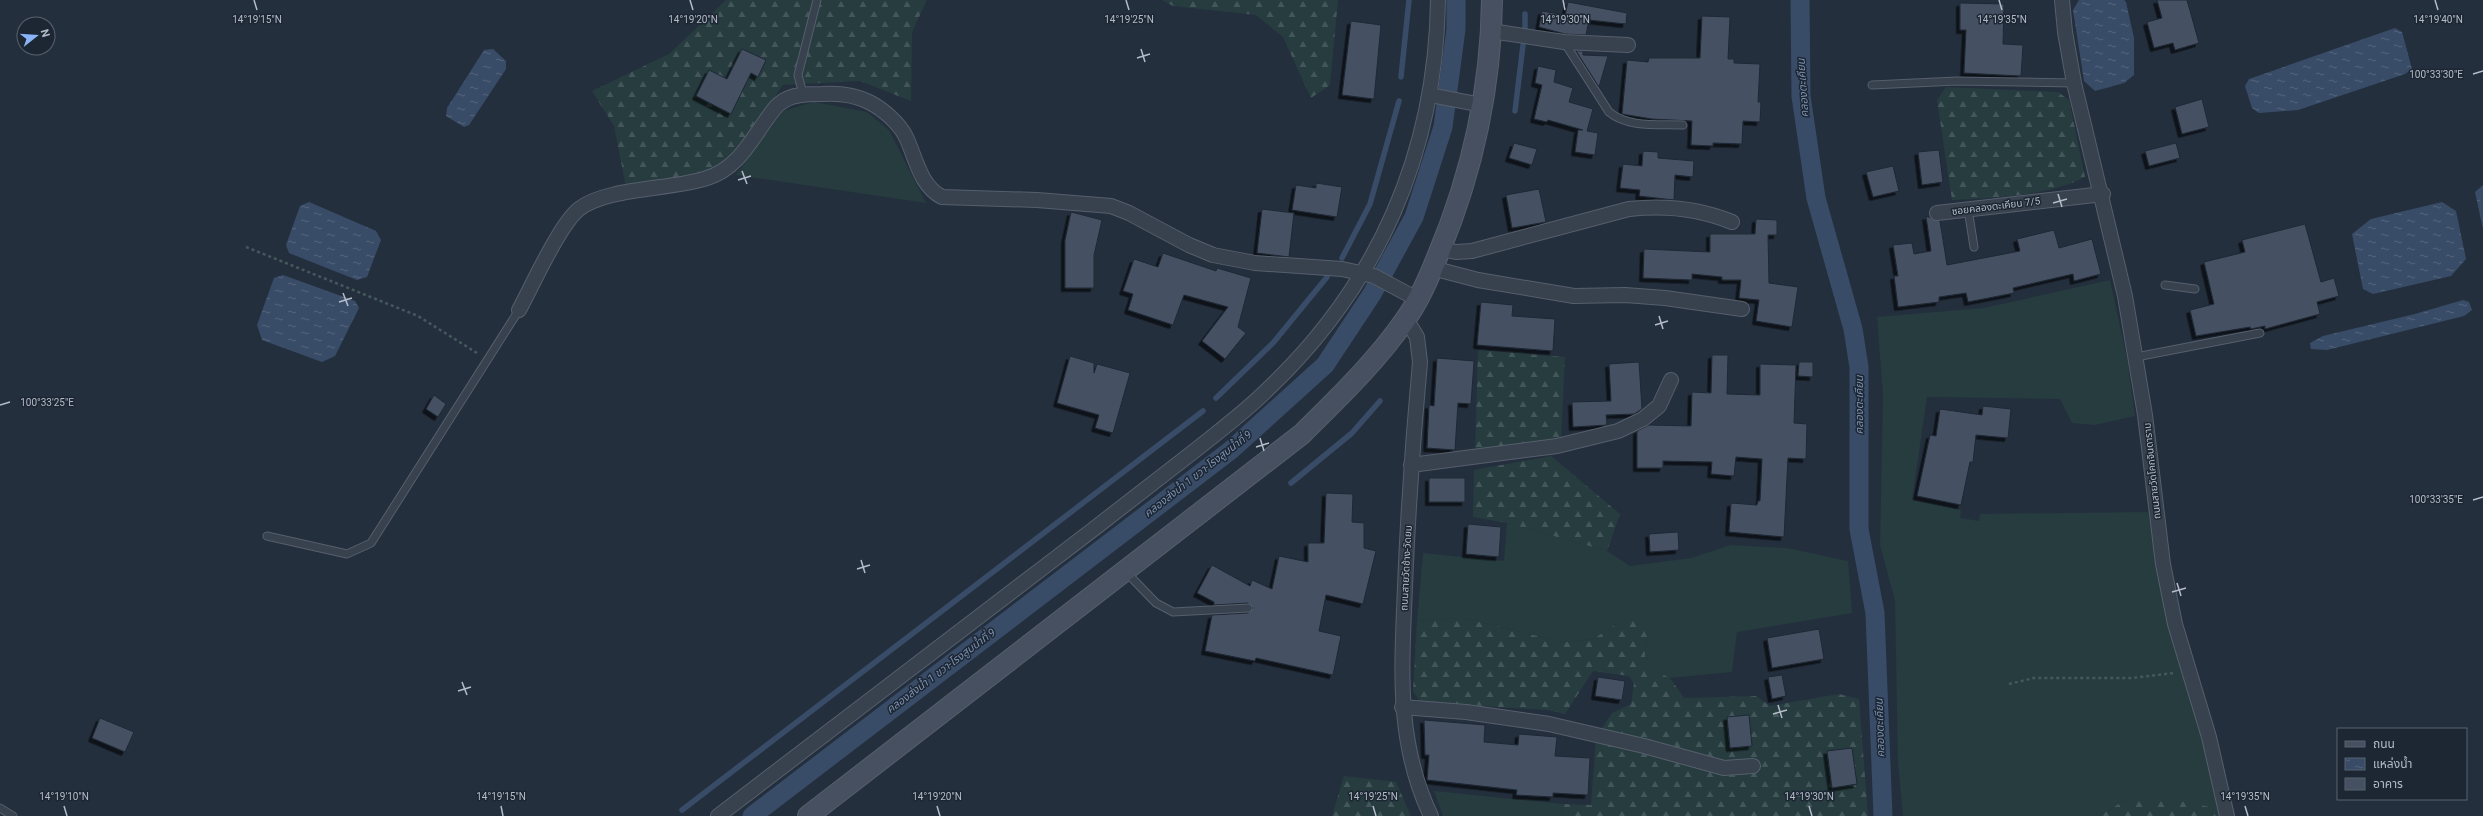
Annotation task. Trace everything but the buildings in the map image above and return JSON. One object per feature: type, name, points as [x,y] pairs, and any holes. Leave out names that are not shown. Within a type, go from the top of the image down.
[{"type":"main road","points":[[808,816],[1302,434],[1367,367],[1406,320],[1441,248],[1463,190],[1477,136],[1473,104],[1491,31],[1492,0]]},
{"type":"street","points":[[718,816],[1139,494],[1266,392],[1301,356],[1369,274],[1397,210],[1420,138],[1436,97],[1438,0]]},
{"type":"street","name":"ถนนสายวัดโคกจินดาราม","points":[[2062,0],[2065,32],[2074,83],[2103,194],[2136,357],[2145,415],[2163,564],[2175,624],[2209,737],[2227,816]]},
{"type":"street","points":[[1491,31],[1564,42],[1628,45]]},
{"type":"street","points":[[519,310],[560,233],[578,209],[592,202],[611,196],[679,185],[708,178],[724,171],[737,161],[779,103],[803,94],[838,94],[869,102],[884,112],[905,135],[922,178],[932,192],[942,197],[1037,200],[1111,206],[1129,213],[1189,245],[1214,255],[1255,263],[1342,269],[1369,274],[1417,299]]},
{"type":"street","points":[[1436,97],[1473,104]]},
{"type":"street","name":"ซอยคลองตะเคียน 7/5","points":[[1937,213],[2103,194]]},
{"type":"street","points":[[1441,248],[1456,252],[1472,251],[1629,209],[1651,206],[1691,208],[1711,213],[1732,222]]},
{"type":"street","points":[[1432,268],[1478,280],[1574,296],[1625,295],[1665,298],[1742,309]]},
{"type":"street","name":"ถนนสายวัดช้าง-วัดยม","points":[[1406,320],[1417,337],[1420,362],[1411,465],[1402,706],[1408,750],[1423,800],[1431,816]]},
{"type":"street","points":[[1411,465],[1557,446],[1618,431],[1643,419],[1659,406],[1671,380]]},
{"type":"street","points":[[1402,706],[1466,712],[1549,724],[1644,746],[1724,768],[1752,766]]},
{"type":"lane","points":[[803,94],[798,75],[817,0]]},
{"type":"lane","points":[[1564,42],[1609,112],[1617,118],[1642,123],[1683,125]]},
{"type":"lane","points":[[1872,85],[1957,81],[2074,83]]},
{"type":"lane","points":[[1968,209],[1974,247]]},
{"type":"lane","points":[[2165,285],[2195,289]]},
{"type":"lane","points":[[266,536],[347,554],[372,543],[519,310]]},
{"type":"lane","points":[[2136,357],[2260,333]]},
{"type":"lane","points":[[1126,571],[1156,603],[1173,612],[1248,608]]},
{"type":"lane","points":[[0,808],[13,816]]},
{"type":"path","points":[[246,247],[418,316],[487,360]]},
{"type":"path","points":[[2009,684],[2034,678],[2132,678],[2189,671]]},
{"type":"green space","points":[[726,0],[927,0],[912,32],[911,101],[860,81],[783,85],[730,159],[702,174],[626,187],[614,126],[592,91],[669,54]]},
{"type":"green space","points":[[1162,0],[1338,0],[1330,85],[1311,98],[1283,37],[1256,15],[1173,6]]},
{"type":"green space","points":[[1946,87],[2058,92],[2069,100],[2085,177],[2071,183],[2038,192],[2003,197],[1952,200],[1937,100]]},
{"type":"green space","points":[[814,102],[867,112],[889,130],[926,203],[736,175],[783,111]]},
{"type":"green space","points":[[2110,280],[2127,358],[2135,416],[2095,425],[2072,423],[2060,399],[1927,397],[1912,500],[1961,510],[1960,518],[1979,521],[1980,514],[2148,512],[2166,615],[2207,757],[2220,816],[2216,816],[2209,807],[2127,799],[2099,816],[1903,816],[1898,763],[1895,601],[1880,545],[1883,396],[1877,317],[1984,308]]},
{"type":"green space","points":[[1478,350],[1565,357],[1561,439],[1475,453]]},
{"type":"green space","points":[[1551,456],[1620,514],[1607,551],[1507,523],[1473,517],[1474,470]]},
{"type":"green space","points":[[1507,523],[1607,551],[1630,566],[1691,558],[1731,545],[1787,548],[1848,561],[1852,613],[1737,632],[1732,672],[1670,678],[1654,670],[1645,656],[1647,637],[1621,621],[1593,639],[1563,642],[1463,618],[1417,621],[1423,553],[1504,561]]},
{"type":"green space","points":[[1463,618],[1563,642],[1593,639],[1621,621],[1640,620],[1647,637],[1645,656],[1654,670],[1670,678],[1684,698],[1756,696],[1770,706],[1839,694],[1859,699],[1868,816],[1560,816],[1564,804],[1591,805],[1596,737],[1612,713],[1631,704],[1634,683],[1629,676],[1593,671],[1565,714],[1548,710],[1420,702],[1413,691],[1417,621]]},
{"type":"green space","points":[[1344,776],[1396,782],[1411,816],[1332,816]]},
{"type":"green space","points":[[1434,791],[1564,804],[1560,816],[1443,816]]},
{"type":"green space","points":[[2162,797],[2210,807],[2216,816],[2099,816],[2127,799]]},
{"type":"water","points":[[2079,0],[2124,0],[2126,2],[2134,38],[2134,75],[2124,83],[2095,91],[2084,81],[2073,10]]},
{"type":"water","points":[[2395,28],[2402,32],[2412,69],[2405,74],[2298,110],[2259,113],[2252,108],[2245,86],[2249,79]]},
{"type":"water","points":[[493,49],[506,61],[506,69],[469,125],[464,127],[446,116],[447,108],[484,50]]},
{"type":"water","points":[[2483,185],[2483,229],[2475,192]]},
{"type":"water","points":[[309,202],[376,231],[381,240],[367,277],[357,280],[289,253],[286,245],[300,206]]},
{"type":"water","points":[[2442,202],[2456,211],[2466,259],[2451,276],[2373,294],[2363,289],[2352,234],[2371,219]]},
{"type":"water","points":[[283,275],[355,301],[359,308],[335,356],[322,362],[262,340],[257,325],[274,278]]},
{"type":"water","points":[[2463,300],[2469,302],[2472,310],[2464,316],[2327,350],[2311,349],[2310,343],[2323,336],[2415,314]]},
{"type":"waterway","points":[[1401,77],[1409,0]]},
{"type":"waterway","name":"คลองส่งน้ำ 1 ขวา-โรงสูบน้ำที่ 9","points":[[752,816],[1231,450],[1325,365],[1372,294],[1414,217],[1443,127],[1456,29],[1456,0]]},
{"type":"waterway","name":"คลองตะเคียน","points":[[1800,0],[1801,96],[1816,198],[1853,329],[1859,367],[1859,529],[1875,613],[1883,816]]},
{"type":"waterway","points":[[1525,14],[1525,30]]},
{"type":"waterway","points":[[1515,111],[1523,45]]},
{"type":"waterway","points":[[1342,258],[1370,204],[1399,101]]},
{"type":"waterway","points":[[1216,398],[1273,343],[1327,277]]},
{"type":"waterway","points":[[1291,483],[1352,433],[1380,401]]},
{"type":"waterway","points":[[682,810],[1203,411]]}]
